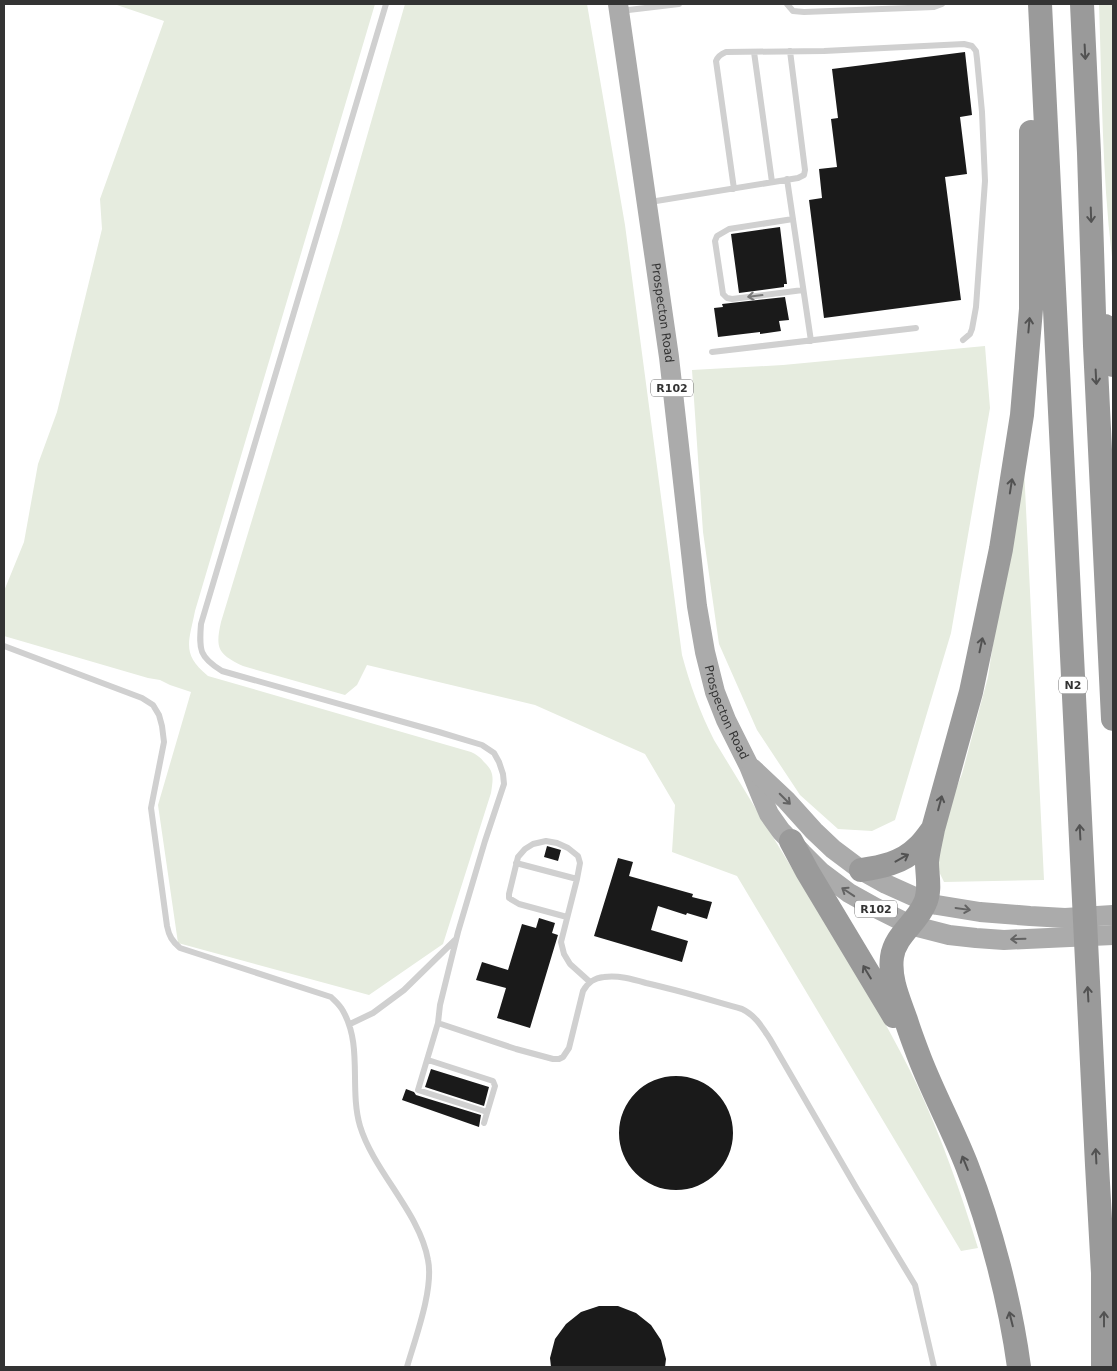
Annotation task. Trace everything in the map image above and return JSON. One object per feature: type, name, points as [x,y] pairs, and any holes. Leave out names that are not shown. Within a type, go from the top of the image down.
[{"type":"highway","name":"N2","points":[[1040,4],[1097,1165],[1104,1273],[1103,1367]]},
{"type":"highway","points":[[1082,4],[1095,356],[1113,719]]},
{"type":"highway","points":[[1019,1367],[1014,1332],[991,1237],[967,1167],[920,1058],[895,988],[892,957],[902,934],[919,914],[926,902],[929,889],[928,851],[971,692],[1001,550],[1020,425],[1031,309],[1031,105],[1044,87]]},
{"type":"highway","points":[[1092,261],[1113,365]]},
{"type":"highway","points":[[861,870],[880,867],[906,856],[916,849],[933,829]]},
{"type":"highway","points":[[790,841],[920,1058]]},
{"type":"main road","name":"Prospecton Road","points":[[618,7],[668,357],[697,606],[705,652],[715,692],[726,720],[750,766],[770,814],[790,841],[821,872],[848,893],[910,925],[949,935],[1004,940],[1113,915]]},
{"type":"main road","name":"Prospecton Road","points":[[750,766],[833,849],[861,870],[886,884],[937,905],[1001,914],[1113,935]]},
{"type":"lane","points":[[386,4],[201,624],[200,647],[202,654],[209,663],[222,671],[439,732],[482,745],[494,753],[503,774],[504,784],[456,939],[440,1006],[438,1023],[418,1090],[487,1112]]},
{"type":"lane","points":[[618,7],[679,4]]},
{"type":"lane","points":[[787,4],[794,10],[804,12],[934,7],[942,4]]},
{"type":"lane","points":[[734,189],[716,61],[718,57],[726,52],[824,51],[964,44],[972,46],[976,51],[982,112],[985,181],[976,307],[972,329],[967,338],[963,340]]},
{"type":"lane","points":[[646,203],[772,182],[801,176],[805,173],[790,51]]},
{"type":"lane","points":[[754,52],[772,182]]},
{"type":"lane","points":[[786,179],[811,341]]},
{"type":"lane","points":[[792,219],[729,229],[717,236],[715,241],[723,294],[727,298],[732,299],[803,290]]},
{"type":"lane","points":[[712,352],[916,328]]},
{"type":"lane","points":[[4,646],[142,698],[153,706],[159,715],[164,742],[151,808],[168,935],[172,942],[180,948],[330,997],[342,1009],[350,1024],[354,1043],[356,1108],[364,1138],[416,1227],[429,1262],[429,1281],[423,1312],[407,1367]]},
{"type":"lane","points":[[567,917],[519,904],[509,898],[518,857],[526,848],[533,844],[546,841],[557,843],[568,848],[578,856],[580,863],[562,942],[564,954],[570,964],[590,982]]},
{"type":"lane","points":[[516,863],[577,879]]},
{"type":"lane","points":[[350,1024],[372,1013],[404,990],[456,939]]},
{"type":"lane","points":[[438,1023],[516,1049],[553,1059],[560,1059],[569,1048],[583,991],[590,982],[598,978],[617,976],[662,986],[749,1012],[770,1038],[916,1285],[934,1367]]},
{"type":"lane","points":[[428,1060],[493,1081],[495,1086],[484,1123]]},
{"type":"shaded area","points":[[114,4],[375,4],[195,611],[189,639],[190,654],[199,668],[208,676],[471,752],[479,757],[490,769],[493,780],[491,793],[443,944],[369,995],[178,943],[158,805],[191,692],[160,680],[4,636],[4,591],[24,542],[38,464],[57,412],[102,229],[100,199],[164,21]]},
{"type":"shaded area","points":[[405,4],[587,4],[625,225],[682,655],[688,677],[714,740],[874,1003],[908,1066],[943,1146],[978,1248],[961,1251],[737,876],[672,852],[675,805],[645,754],[535,705],[367,665],[357,685],[345,695],[243,666],[228,658],[220,650],[218,639],[221,622],[340,230]]},
{"type":"shaded area","points":[[1099,4],[1113,4],[1113,265],[1105,168]]},
{"type":"shaded area","points":[[985,346],[990,408],[951,633],[895,820],[872,831],[838,829],[800,795],[757,730],[719,644],[703,532],[692,370],[783,365]]},
{"type":"shaded area","points":[[1023,447],[1044,880],[944,882],[930,853],[962,774],[988,677]]},
{"type":"building","points":[[965,52],[972,115],[960,117],[967,174],[945,177],[961,300],[824,318],[809,200],[822,198],[819,169],[837,167],[831,119],[838,118],[832,69]]},
{"type":"building","points":[[780,227],[787,284],[784,284],[784,287],[739,293],[731,234]]},
{"type":"building","points":[[785,297],[789,320],[779,321],[781,331],[718,337],[714,308],[723,307],[722,304]]},
{"type":"building","points":[[547,846],[561,850],[558,861],[544,857]]},
{"type":"building","points":[[618,858],[633,862],[629,876],[693,894],[692,897],[712,902],[707,919],[687,913],[686,915],[658,906],[651,930],[688,941],[682,962],[594,936]]},
{"type":"building","points":[[539,918],[555,923],[552,933],[558,935],[530,1028],[497,1018],[506,988],[476,980],[482,962],[508,970],[522,924],[536,928]]},
{"type":"building","points":[[431,1069],[489,1087],[484,1106],[425,1087]]},
{"type":"building","points":[[676,1076],[698,1080],[708,1085],[724,1101],[729,1111],[733,1133],[729,1155],[724,1165],[708,1181],[698,1186],[676,1190],[654,1186],[644,1181],[628,1165],[623,1155],[619,1133],[623,1111],[628,1101],[644,1085],[654,1080]]},
{"type":"building","points":[[406,1089],[414,1092],[416,1095],[481,1115],[479,1127],[402,1100]]},
{"type":"building","points":[[599,1306],[618,1306],[636,1313],[651,1325],[661,1340],[666,1359],[665,1367],[551,1367],[550,1358],[555,1339],[566,1324],[581,1312]]}]
